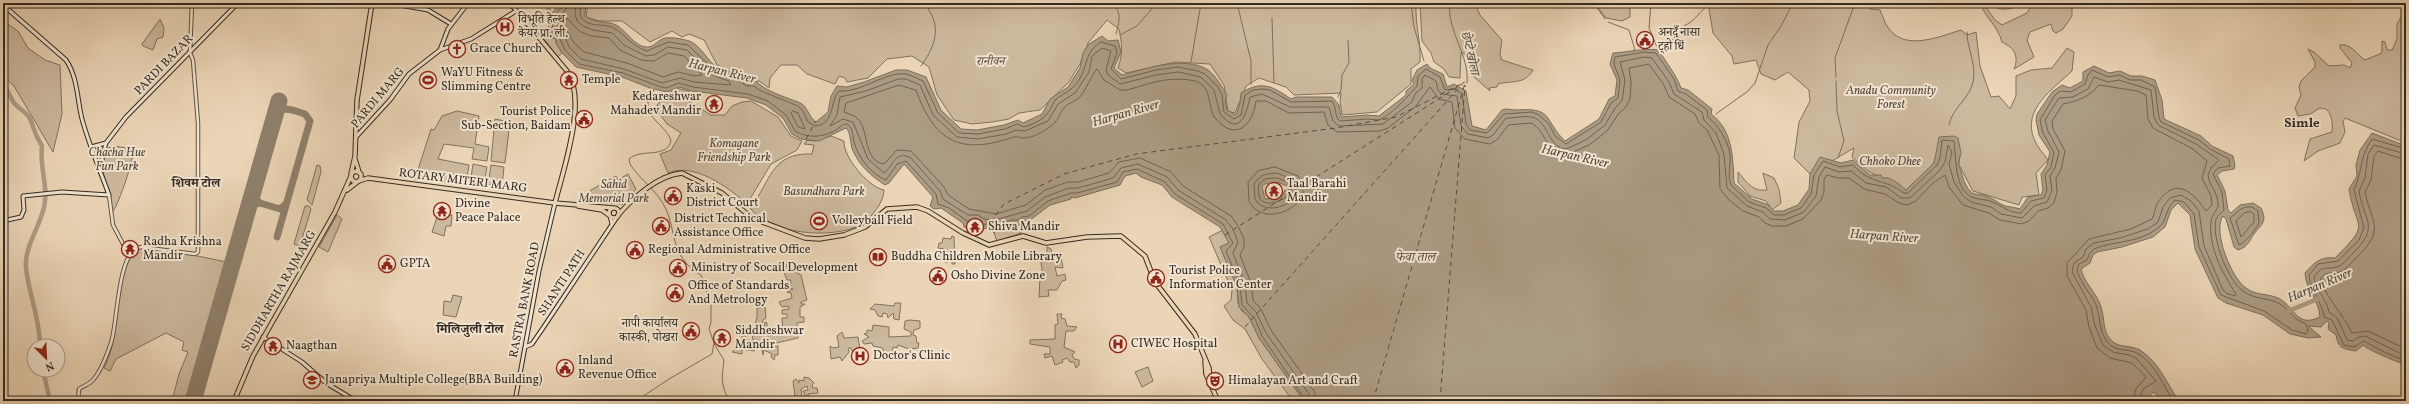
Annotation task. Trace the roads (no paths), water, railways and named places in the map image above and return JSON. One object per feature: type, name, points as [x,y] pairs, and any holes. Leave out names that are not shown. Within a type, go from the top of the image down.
[{"type":"main road","name":"PARDI BAZAR","points":[[100,169],[106,143],[126,116],[238,3]]},
{"type":"main road","points":[[344,193],[351,175],[355,156],[357,100],[372,3]]},
{"type":"main road","points":[[388,3],[428,10],[451,24]]},
{"type":"main road","points":[[440,50],[451,24],[468,3]]},
{"type":"main road","points":[[510,3],[567,71],[572,82],[575,123],[556,203]]},
{"type":"main road","points":[[3,5],[70,67],[75,79],[79,106],[91,147],[109,195],[38,194],[23,196],[23,214],[14,220],[3,221]]},
{"type":"main road","name":"PARDI MARG","points":[[356,137],[390,100],[406,76],[440,50],[471,39],[516,11]]},
{"type":"main road","points":[[91,147],[106,143]]},
{"type":"main road","points":[[355,156],[360,173],[358,181]]},
{"type":"main road","points":[[351,175],[356,171],[368,178]]},
{"type":"main road","points":[[618,216],[628,204],[647,188],[678,173],[684,173],[722,193],[752,218],[800,236],[814,239],[852,233],[865,228],[885,210],[912,207],[925,209],[953,228],[989,245],[1023,236],[1046,243],[1121,236],[1145,256],[1155,282],[1198,338],[1205,362],[1210,372],[1210,381],[1218,401]]},
{"type":"main road","points":[[351,175],[352,180],[358,181]]},
{"type":"main road","points":[[344,193],[358,181],[368,178]]},
{"type":"main road","name":"ROTARY MITERI MARG","points":[[368,178],[576,205]]},
{"type":"main road","name":"SIDDHARTHA RAJMARG","points":[[234,401],[263,337],[344,193]]},
{"type":"main road","name":"RASTRA BANK ROAD","points":[[515,401],[539,271],[556,203]]},
{"type":"main road","points":[[576,205],[614,208],[628,204]]},
{"type":"main road","points":[[576,205],[605,211],[610,216],[618,216]]},
{"type":"main road","points":[[614,208],[618,211],[618,216]]},
{"type":"main road","points":[[611,226],[610,210],[614,208]]},
{"type":"main road","name":"SHANTI PATH","points":[[525,348],[532,344],[618,216]]},
{"type":"main road","points":[[263,337],[302,362],[326,382],[356,401]]},
{"type":"street","points":[[78,401],[79,389],[93,380],[112,341],[122,279],[128,255],[134,249],[141,247],[195,254],[198,252],[198,123],[190,50],[192,3]]},
{"type":"street","points":[[109,195],[113,225],[128,255]]},
{"type":"water","name":"फेवा ताल","points":[[560,3],[586,3],[585,16],[593,20],[616,25],[635,42],[644,47],[654,45],[665,38],[676,38],[689,41],[701,49],[714,65],[720,69],[732,73],[748,82],[755,80],[769,90],[801,104],[806,108],[813,120],[816,122],[828,112],[831,96],[837,86],[847,87],[896,70],[907,70],[926,77],[941,110],[961,129],[977,130],[1004,125],[1018,120],[1023,123],[1042,114],[1050,99],[1068,87],[1080,68],[1083,53],[1089,44],[1102,36],[1108,41],[1118,40],[1121,52],[1114,68],[1122,75],[1153,67],[1177,63],[1199,66],[1208,70],[1216,78],[1227,95],[1225,100],[1227,110],[1236,115],[1240,103],[1241,93],[1255,87],[1267,86],[1291,99],[1296,97],[1332,97],[1339,105],[1341,117],[1367,115],[1379,116],[1406,95],[1406,91],[1414,84],[1412,80],[1417,70],[1427,64],[1430,68],[1443,74],[1447,87],[1454,84],[1466,91],[1472,126],[1486,130],[1504,109],[1537,111],[1543,113],[1547,117],[1558,134],[1565,141],[1599,119],[1609,99],[1615,96],[1617,80],[1610,64],[1613,53],[1659,50],[1681,88],[1688,90],[1712,109],[1711,114],[1724,128],[1728,137],[1732,155],[1734,183],[1752,199],[1769,205],[1773,211],[1783,211],[1798,205],[1809,189],[1810,174],[1820,157],[1841,163],[1853,160],[1870,175],[1881,175],[1883,178],[1889,178],[1906,190],[1934,163],[1939,137],[1954,136],[1958,138],[1961,153],[1958,164],[1968,189],[1972,193],[1986,196],[2005,206],[2020,209],[2028,197],[2041,195],[2043,190],[2041,174],[2047,165],[2050,152],[2039,135],[2036,120],[2037,114],[2052,92],[2062,85],[2070,88],[2083,81],[2083,72],[2094,66],[2109,73],[2120,71],[2131,76],[2142,76],[2155,80],[2162,100],[2164,119],[2201,136],[2212,146],[2233,156],[2235,166],[2234,169],[2222,171],[2217,175],[2225,191],[2228,210],[2231,213],[2240,205],[2253,203],[2261,208],[2264,220],[2248,244],[2238,250],[2234,247],[2226,219],[2223,216],[2220,223],[2220,232],[2225,254],[2235,275],[2246,288],[2250,291],[2280,299],[2301,319],[2312,320],[2320,317],[2305,273],[2314,263],[2321,259],[2335,258],[2354,238],[2358,231],[2357,220],[2349,189],[2357,176],[2356,165],[2360,150],[2372,133],[2406,146],[2406,365],[2376,353],[2363,345],[2356,351],[2342,347],[2338,343],[2336,335],[2328,329],[2329,323],[2327,321],[2321,327],[2308,326],[2321,337],[2308,338],[2290,334],[2263,315],[2226,303],[2218,298],[2195,249],[2190,215],[2178,203],[2171,210],[2165,227],[2153,237],[2122,247],[2097,252],[2093,255],[2090,263],[2081,269],[2085,279],[2097,297],[2102,311],[2105,329],[2109,337],[2115,343],[2122,346],[2136,348],[2147,355],[2158,367],[2179,401],[2161,401],[2154,392],[2149,396],[2148,401],[1304,401],[1259,338],[1249,317],[1239,307],[1237,286],[1220,247],[1229,243],[1220,227],[1172,197],[1162,185],[1141,177],[1136,173],[1125,176],[1120,185],[1075,198],[1071,197],[1071,199],[1050,205],[1029,221],[1023,220],[1020,225],[1013,224],[1006,226],[994,233],[989,227],[981,230],[977,224],[971,224],[968,228],[964,227],[963,223],[941,208],[934,209],[930,206],[933,197],[904,164],[889,183],[885,185],[875,178],[863,166],[853,151],[849,132],[846,128],[819,141],[801,139],[792,134],[783,118],[766,105],[747,98],[692,91],[679,87],[667,92],[654,89],[649,102],[647,102],[650,88],[622,77],[576,67],[562,53],[556,43],[556,39],[552,38],[549,31],[547,13],[553,12]],"holes":[[[1277,182],[1287,186],[1289,191],[1285,190],[1282,197],[1265,199],[1262,186],[1267,183],[1269,185]]]},
{"type":"waterway","points":[[547,3],[549,12]]},
{"type":"waterway","points":[[921,66],[933,45],[935,33],[934,21],[926,3]]},
{"type":"waterway","points":[[1111,3],[1115,6],[1119,13],[1116,34]]},
{"type":"waterway","points":[[1120,35],[1137,26],[1157,3]]},
{"type":"waterway","points":[[1191,62],[1200,9],[1203,3]]},
{"type":"waterway","points":[[1237,3],[1251,61],[1251,84]]},
{"type":"waterway","points":[[1411,3],[1414,27],[1424,61]]},
{"type":"waterway","name":"छेप्टे खोला","points":[[1450,3],[1451,23],[1465,62],[1467,83]]},
{"type":"waterway","points":[[1594,3],[1605,19]]},
{"type":"waterway","points":[[1651,3],[1649,28],[1657,47]]},
{"type":"waterway","points":[[1665,52],[1671,46],[1675,30],[1691,21],[1710,3]]},
{"type":"waterway","points":[[1716,114],[1748,91],[1755,83],[1768,45],[1781,26],[1793,3]]},
{"type":"waterway","points":[[1836,77],[1835,58],[1855,3]]},
{"type":"waterway","points":[[1272,18],[1274,83]]},
{"type":"waterway","points":[[1608,22],[1629,30],[1635,50]]},
{"type":"waterway","points":[[1949,125],[1954,113],[1968,93],[1973,82],[1974,69],[1968,45],[1967,32]]},
{"type":"waterway","points":[[1338,97],[1341,90],[1342,75],[1349,63],[1348,40]]},
{"type":"waterway","points":[[1836,81],[1837,111],[1844,141],[1838,158]]},
{"type":"waterway","points":[[3,85],[14,103],[30,118],[36,136],[42,146],[41,154],[45,185],[45,200],[42,215],[27,252],[26,260],[27,278],[40,338]]},
{"type":"waterway","points":[[636,401],[669,379],[712,354],[714,343],[709,329],[711,322],[711,305],[701,275],[690,267],[682,258],[674,239],[670,219],[666,209],[660,199],[630,164],[629,159],[634,156],[664,150],[671,141],[669,136],[650,113],[648,102]]},
{"type":"waterway","name":"Harpan River","points":[[2286,312],[2320,298]]},
{"type":"waterway","points":[[714,344],[724,360],[722,376],[723,386],[730,401]]},
{"type":"waterway","points":[[45,378],[50,401]]},
{"type":"place","name":"विभूति हेल्थ केयर प्रा. ली.","points":[[505,27]]},
{"type":"place","name":"अनदुँ नासा ट्हो धिं","points":[[1645,40]]},
{"type":"place","name":"Grace Church","points":[[457,49]]},
{"type":"place","name":"WaYU Fitness & Slimming Centre","points":[[428,80]]},
{"type":"place","name":"Temple","points":[[569,80]]},
{"type":"place","name":"Kedareshwar Mahadev Mandir","points":[[714,104]]},
{"type":"place","name":"Tourist Police Sub-Section, Baidam","points":[[584,119]]},
{"type":"place","name":"Taal Barahi Mandir","points":[[1274,191]]},
{"type":"place","name":"Kaski District Court","points":[[673,196]]},
{"type":"place","name":"Divine Peace Palace","points":[[442,211]]},
{"type":"place","name":"Volleyball Field","points":[[819,221]]},
{"type":"place","name":"District Technical Assistance Office","points":[[661,226]]},
{"type":"place","name":"Shiva Mandir","points":[[975,227]]},
{"type":"place","name":"Radha Krishna Mandir","points":[[130,249]]},
{"type":"place","name":"Regional Administrative Office","points":[[635,250]]},
{"type":"place","name":"Buddha Children Mobile Library","points":[[878,257]]},
{"type":"place","name":"GPTA","points":[[387,264]]},
{"type":"place","name":"Ministry of Socail Development","points":[[678,268]]},
{"type":"place","name":"Osho Divine Zone","points":[[938,276]]},
{"type":"place","name":"Tourist Police Information Center","points":[[1156,278]]},
{"type":"place","name":"Office of Standards And Metrology","points":[[675,293]]},
{"type":"place","name":"नापी कार्यालय कास्की, पोखरा","points":[[691,331]]},
{"type":"place","name":"Siddheshwar Mandir","points":[[722,338]]},
{"type":"place","name":"CIWEC Hospital","points":[[1118,344]]},
{"type":"place","name":"Naagthan","points":[[273,346]]},
{"type":"place","name":"Doctor's Clinic","points":[[860,356]]},
{"type":"place","name":"Inland Revenue Office","points":[[565,368]]},
{"type":"place","name":"Janapriya Multiple College(BBA Building)","points":[[312,380]]},
{"type":"place","name":"Himalayan Art and Craft","points":[[1215,381]]},
{"type":"district","name":"Simle","points":[[2302,124]]},
{"type":"district","name":"शिवम टोल","points":[[196,184]]},
{"type":"district","name":"मिलिजुली टोल","points":[[470,330]]},
{"type":"park label","name":"रानीवन","points":[[990,62]]},
{"type":"park label","name":"Anadu Community Forest","points":[[1891,98]]},
{"type":"park label","name":"Komagane Friendship Park","points":[[734,151]]},
{"type":"park label","name":"Chacha Hue Fun Park","points":[[117,160]]},
{"type":"park label","name":"Chhoko Dhee","points":[[1890,162]]},
{"type":"park label","name":"Sahid Memorial Park","points":[[614,192]]},
{"type":"park label","name":"Basundhara Park","points":[[824,192]]}]
